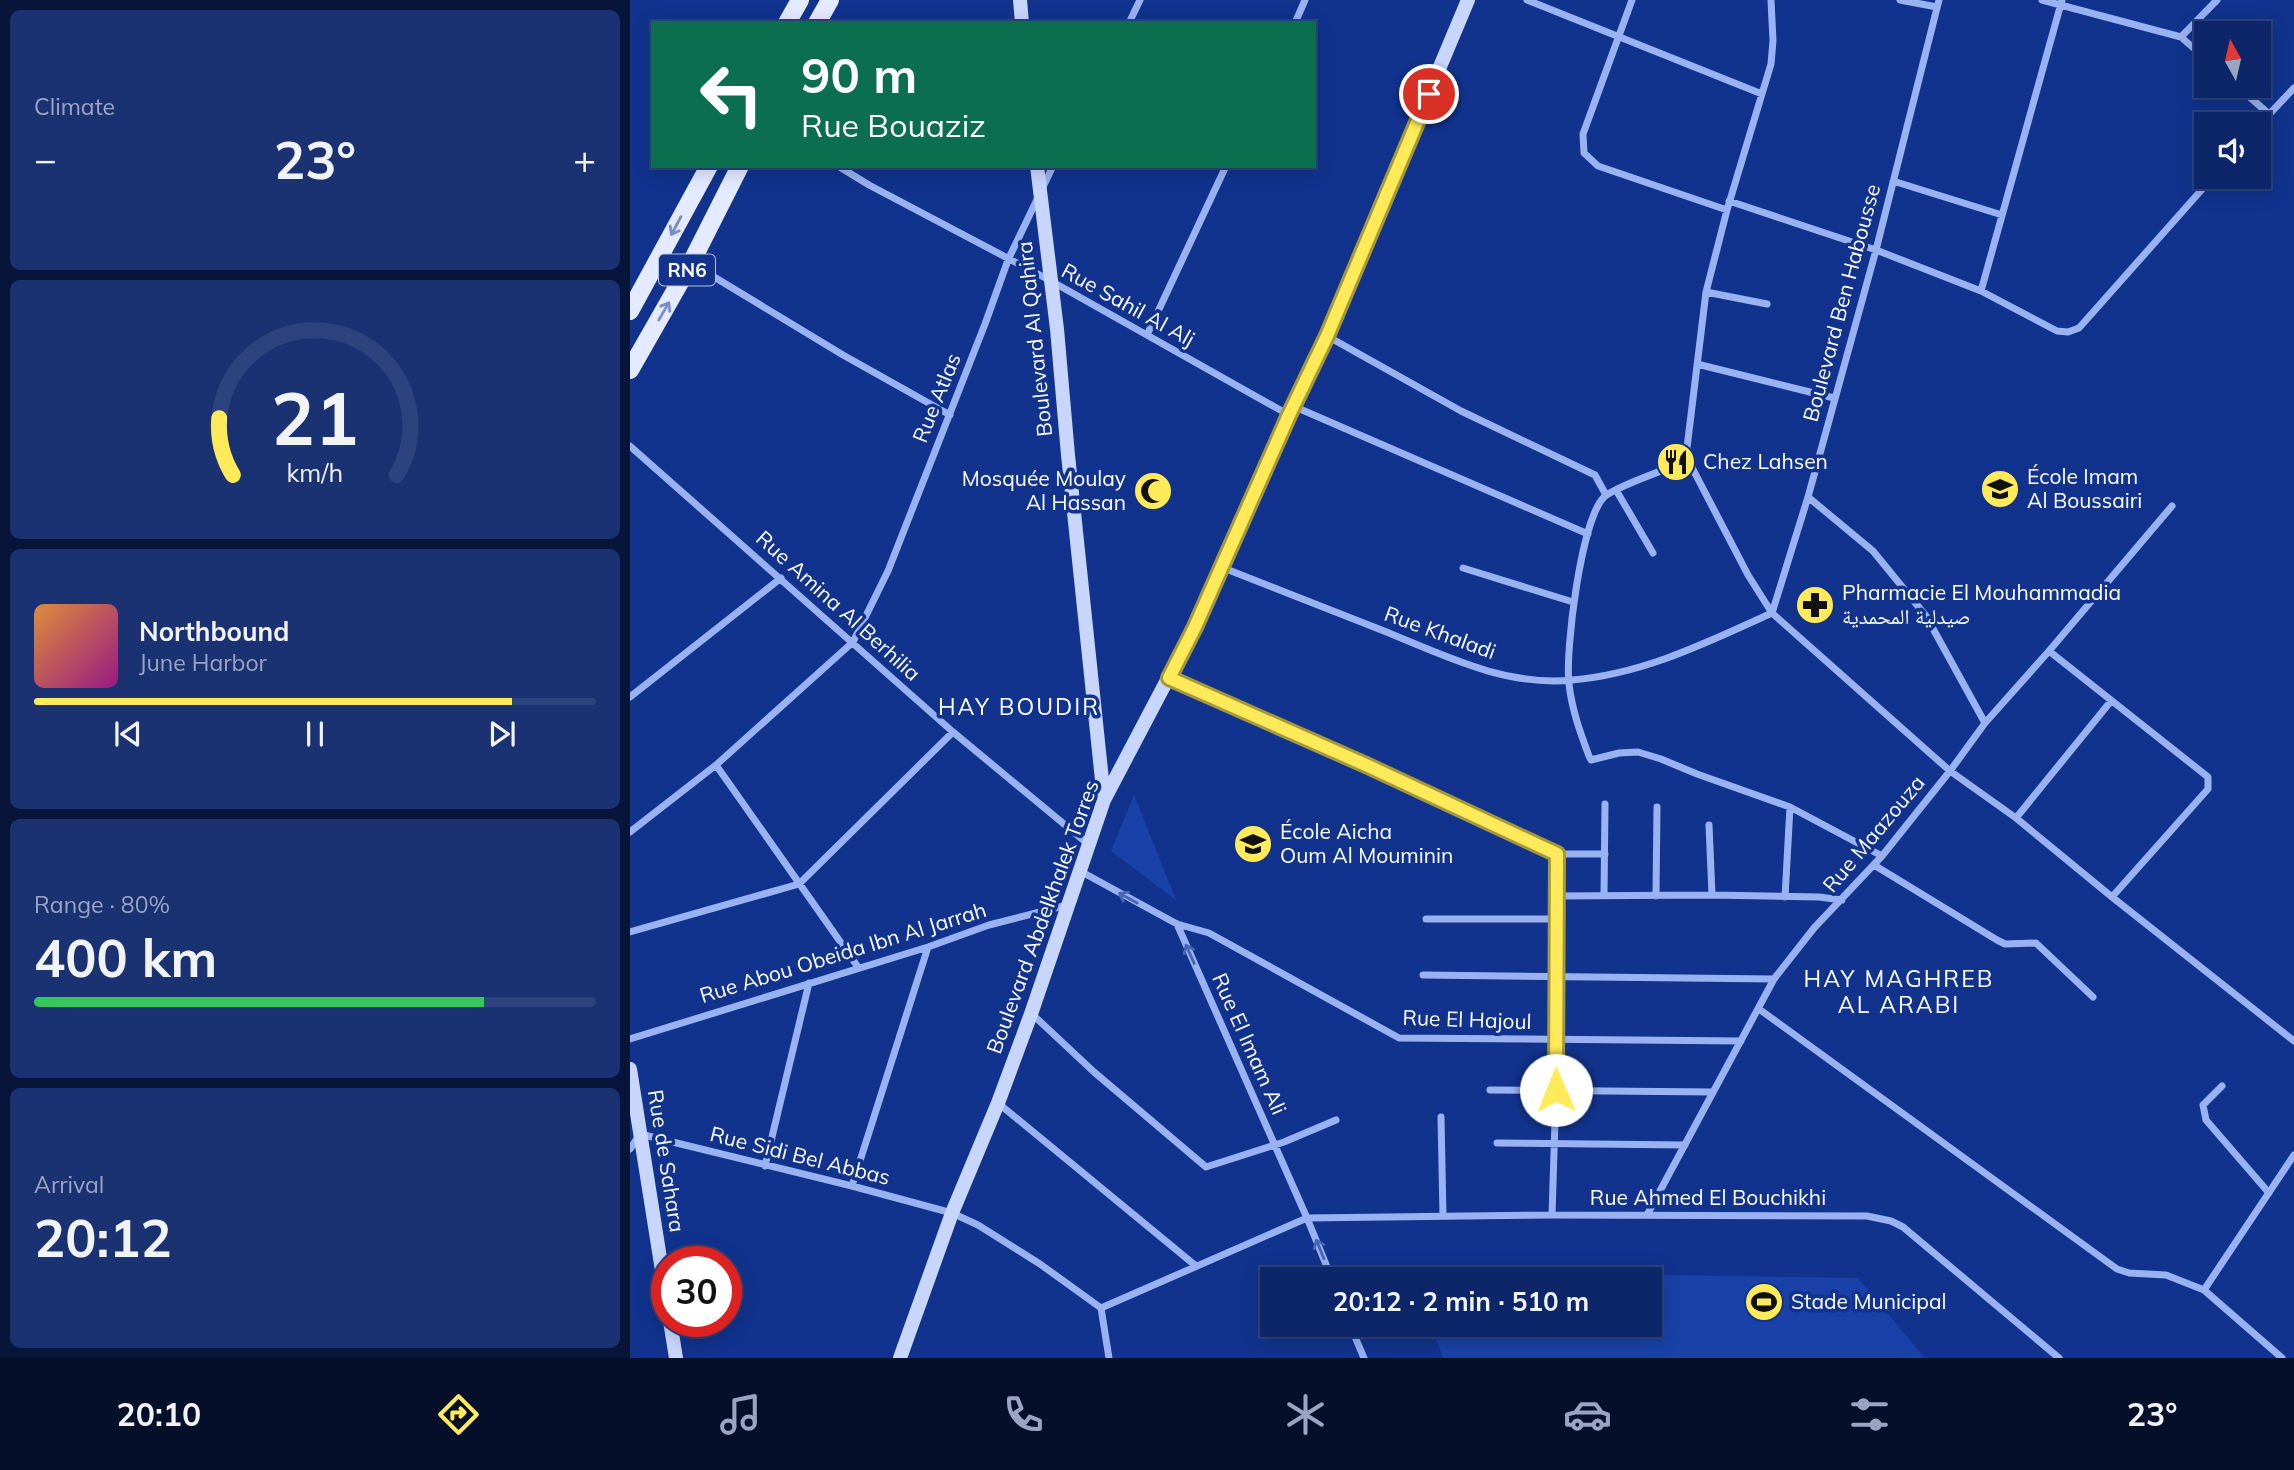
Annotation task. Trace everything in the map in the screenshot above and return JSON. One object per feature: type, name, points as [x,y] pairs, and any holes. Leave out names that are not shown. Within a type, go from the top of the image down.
[{"type":"main road","points":[[789,21],[800,0]]},
{"type":"main road","points":[[818,21],[830,0]]},
{"type":"main road","points":[[1020,0],[1022,21]]},
{"type":"main road","name":"Boulevard Abdelkhalek Torres","points":[[900,1358],[952,1213],[998,1103],[1031,1014],[1104,800],[1195,627],[1327,336],[1468,0]]},
{"type":"main road","name":"RN6","points":[[630,311],[708,168]]},
{"type":"main road","name":"RN6","points":[[630,370],[691,263],[739,168]]},
{"type":"main road","name":"Boulevard Al Qahira","points":[[1037,168],[1104,800]]},
{"type":"main road","name":"Rue de Sahara","points":[[630,1069],[658,1246]]},
{"type":"main road","points":[[673,1337],[676,1358]]},
{"type":"street","points":[[1130,21],[1140,0]]},
{"type":"street","points":[[1295,21],[1306,0]]},
{"type":"street","points":[[1527,0],[1762,94]]},
{"type":"street","points":[[1632,0],[1583,134],[1582,144],[1586,156],[1598,166],[1727,210]]},
{"type":"street","points":[[1770,0],[1772,51],[1706,292],[1692,396],[1687,461],[1751,581],[1772,613],[1950,771],[2016,818],[2294,1041]]},
{"type":"street","points":[[1900,0],[1938,4]]},
{"type":"street","points":[[2042,0],[2061,2],[2181,37],[2194,48]]},
{"type":"street","points":[[2181,37],[2217,0]]},
{"type":"street","points":[[1981,291],[2061,2]]},
{"type":"street","name":"Boulevard Ben Habousse","points":[[1772,613],[1808,497],[1938,4]]},
{"type":"street","points":[[2271,112],[2294,88]]},
{"type":"street","points":[[2251,98],[2267,112]]},
{"type":"street","name":"Rue Sahil Al Alj","points":[[842,168],[1291,411],[1588,534]]},
{"type":"street","name":"Rue Atlas","points":[[853,642],[888,571],[1008,260],[1052,168]]},
{"type":"street","points":[[1147,335],[1225,168]]},
{"type":"street","points":[[1893,181],[2002,215]]},
{"type":"street","points":[[1730,201],[1875,250],[1981,291],[2057,331],[2068,332],[2078,328],[2202,189]]},
{"type":"street","points":[[691,263],[843,355],[950,415]]},
{"type":"street","points":[[1706,292],[1767,304]]},
{"type":"street","points":[[1327,336],[1461,411],[1595,475],[1606,495]]},
{"type":"street","points":[[1697,364],[1834,398]]},
{"type":"street","name":"Rue Amina Al Berhilia","points":[[630,446],[953,732],[1088,845]]},
{"type":"street","points":[[1687,461],[1606,495],[1594,514],[1573,602],[1569,681],[1577,725],[1591,760],[1619,753],[1638,752],[1790,807],[1882,856]]},
{"type":"street","points":[[1616,490],[1653,553]]},
{"type":"street","points":[[1808,497],[1873,551],[1926,616],[1984,723]]},
{"type":"street","name":"Rue Maazouza","points":[[1647,1215],[1774,979],[1814,928],[1882,856],[1950,771],[1984,723],[2172,506]]},
{"type":"street","name":"Rue Khaladi","points":[[1220,567],[1474,667],[1528,679],[1569,681],[1597,677],[1665,659],[1772,613]]},
{"type":"street","points":[[1464,568],[1573,602]]},
{"type":"street","points":[[630,697],[781,578]]},
{"type":"street","points":[[630,832],[716,765],[853,642]]},
{"type":"street","points":[[2049,651],[2208,777],[2208,789],[2112,897]]},
{"type":"street","points":[[1169,678],[1366,765],[1557,854],[1605,854]]},
{"type":"street","points":[[2016,818],[2111,701]]},
{"type":"street","points":[[630,932],[799,884],[953,732]]},
{"type":"street","points":[[716,765],[858,967]]},
{"type":"street","points":[[1604,895],[1605,804]]},
{"type":"street","points":[[1656,895],[1657,807]]},
{"type":"street","points":[[1785,897],[1790,807]]},
{"type":"street","points":[[1709,825],[1712,895]]},
{"type":"street","points":[[1552,1214],[1556,1090],[1557,854]]},
{"type":"street","points":[[1874,865],[2005,944],[2036,943],[2093,997]]},
{"type":"street","points":[[1080,871],[1177,924]]},
{"type":"street","points":[[1557,896],[1712,895],[1842,900]]},
{"type":"street","name":"Rue Abou Obeida Ibn Al Jarrah","points":[[630,1039],[928,947],[989,925],[1068,905]]},
{"type":"street","points":[[1426,919],[1556,919]]},
{"type":"street","name":"Rue El Hajoul","points":[[1177,924],[1209,933],[1399,1038],[1741,1041]]},
{"type":"street","name":"Rue El Imam Ali","points":[[1177,924],[1327,1267]]},
{"type":"street","points":[[852,1186],[928,947]]},
{"type":"street","points":[[1423,975],[1774,979]]},
{"type":"street","points":[[765,1166],[808,983]]},
{"type":"street","points":[[1759,1009],[2118,1269],[2129,1273],[2166,1275],[2204,1290],[2282,1358]]},
{"type":"street","points":[[1031,1014],[1094,1072],[1206,1167],[1336,1120]]},
{"type":"street","points":[[2222,1086],[2203,1105],[2206,1120],[2269,1193]]},
{"type":"street","points":[[1490,1090],[1713,1093]]},
{"type":"street","points":[[998,1103],[1196,1266]]},
{"type":"street","points":[[1441,1118],[1443,1216]]},
{"type":"street","points":[[630,1149],[639,1134]]},
{"type":"street","name":"Rue Sidi Bel Abbas","points":[[639,1134],[952,1213],[1040,1264],[1101,1308]]},
{"type":"street","points":[[1497,1143],[1685,1145]]},
{"type":"street","points":[[2204,1290],[2294,1155]]},
{"type":"street","name":"Rue Ahmed El Bouchikhi","points":[[1307,1218],[1552,1214],[1867,1216],[1891,1221],[1903,1227],[2059,1358]]},
{"type":"street","points":[[1109,1358],[1101,1308],[1307,1218]]},
{"type":"street","points":[[1355,1337],[1364,1358]]},
{"type":"shaded area","points":[[1134,795],[1176,900],[1111,851]]},
{"type":"shaded area","name":"Stade Municipal","points":[[1662,1275],[1858,1278],[1925,1358],[1443,1358],[1435,1337],[1662,1337]]},
{"type":"place","name":"Chez Lahsen","points":[[1676,462]]},
{"type":"place","name":"École Imam Al Boussairi","points":[[2000,489]]},
{"type":"place","name":"Mosquée Moulay Al Hassan","points":[[1153,491]]},
{"type":"place","name":"Pharmacie El Mouhammadia صيدلية المحمدية","points":[[1815,605]]},
{"type":"place","name":"École Aicha Oum Al Mouminin","points":[[1253,844]]},
{"type":"place","name":"Stade Municipal","points":[[1764,1302]]},
{"type":"district","name":"HAY BOUDIR","points":[[1019,707]]},
{"type":"district","name":"HAY MAGHREB AL ARABI","points":[[1899,992]]},
{"type":"route","points":[[1429,94],[1327,336],[1195,627],[1169,678],[1366,765],[1557,854],[1556,1090]]}]
